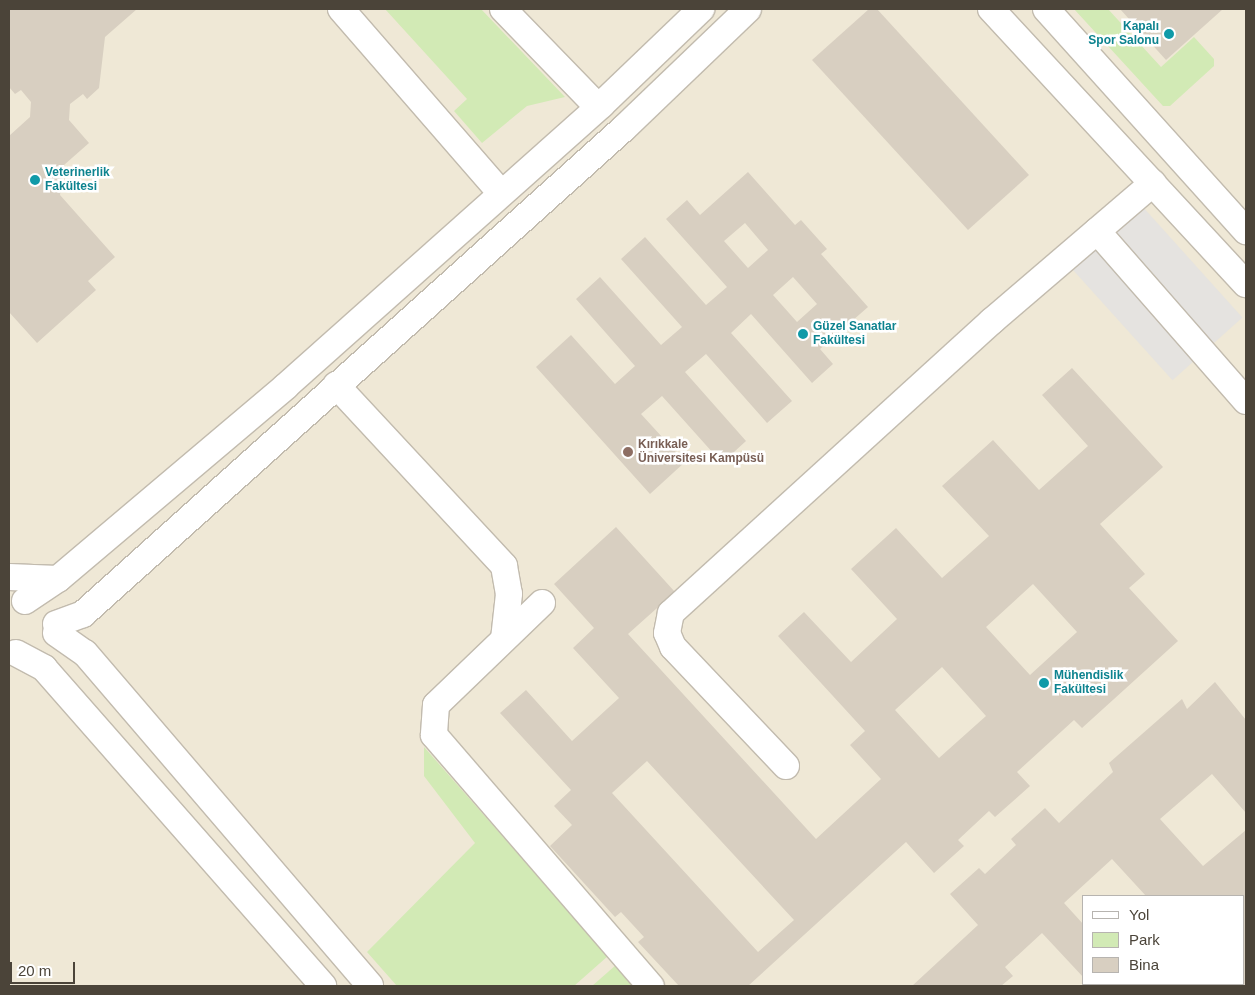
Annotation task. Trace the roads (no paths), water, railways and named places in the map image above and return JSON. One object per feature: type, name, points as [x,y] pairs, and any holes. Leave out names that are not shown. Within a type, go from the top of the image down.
[{"type":"street","points":[[341,9],[501,193]]},
{"type":"street","points":[[502,9],[598,108]]},
{"type":"street","points":[[15,602],[58,579],[286,386],[598,108],[701,9]]},
{"type":"street","points":[[11,651],[41,653],[56,629],[83,614],[623,129],[748,9]]},
{"type":"street","points":[[991,9],[1246,284]]},
{"type":"street","points":[[1046,9],[1246,232]]},
{"type":"street","points":[[786,766],[673,647],[667,632],[671,613],[992,321],[1153,183]]},
{"type":"street","points":[[1097,231],[1246,401]]},
{"type":"street","points":[[336,385],[504,566],[510,594],[504,639]]},
{"type":"street","points":[[9,577],[58,579]]},
{"type":"street","points":[[15,602],[42,604],[56,629],[85,653],[370,986]]},
{"type":"street","points":[[542,603],[436,705],[434,735],[651,986]]},
{"type":"street","points":[[83,614],[85,653]]},
{"type":"street","points":[[11,651],[44,668],[323,986]]},
{"type":"place","name":"Kapalı Spor Salonu","points":[[1169,34]]},
{"type":"place","name":"Veterinerlik Fakültesi","points":[[35,180]]},
{"type":"place","name":"Güzel Sanatlar Fakültesi","points":[[803,334]]},
{"type":"place","name":"Kırıkkale Üniversitesi Kampüsü","points":[[628,452]]},
{"type":"place","name":"Mühendislik Fakültesi","points":[[1044,683]]}]
